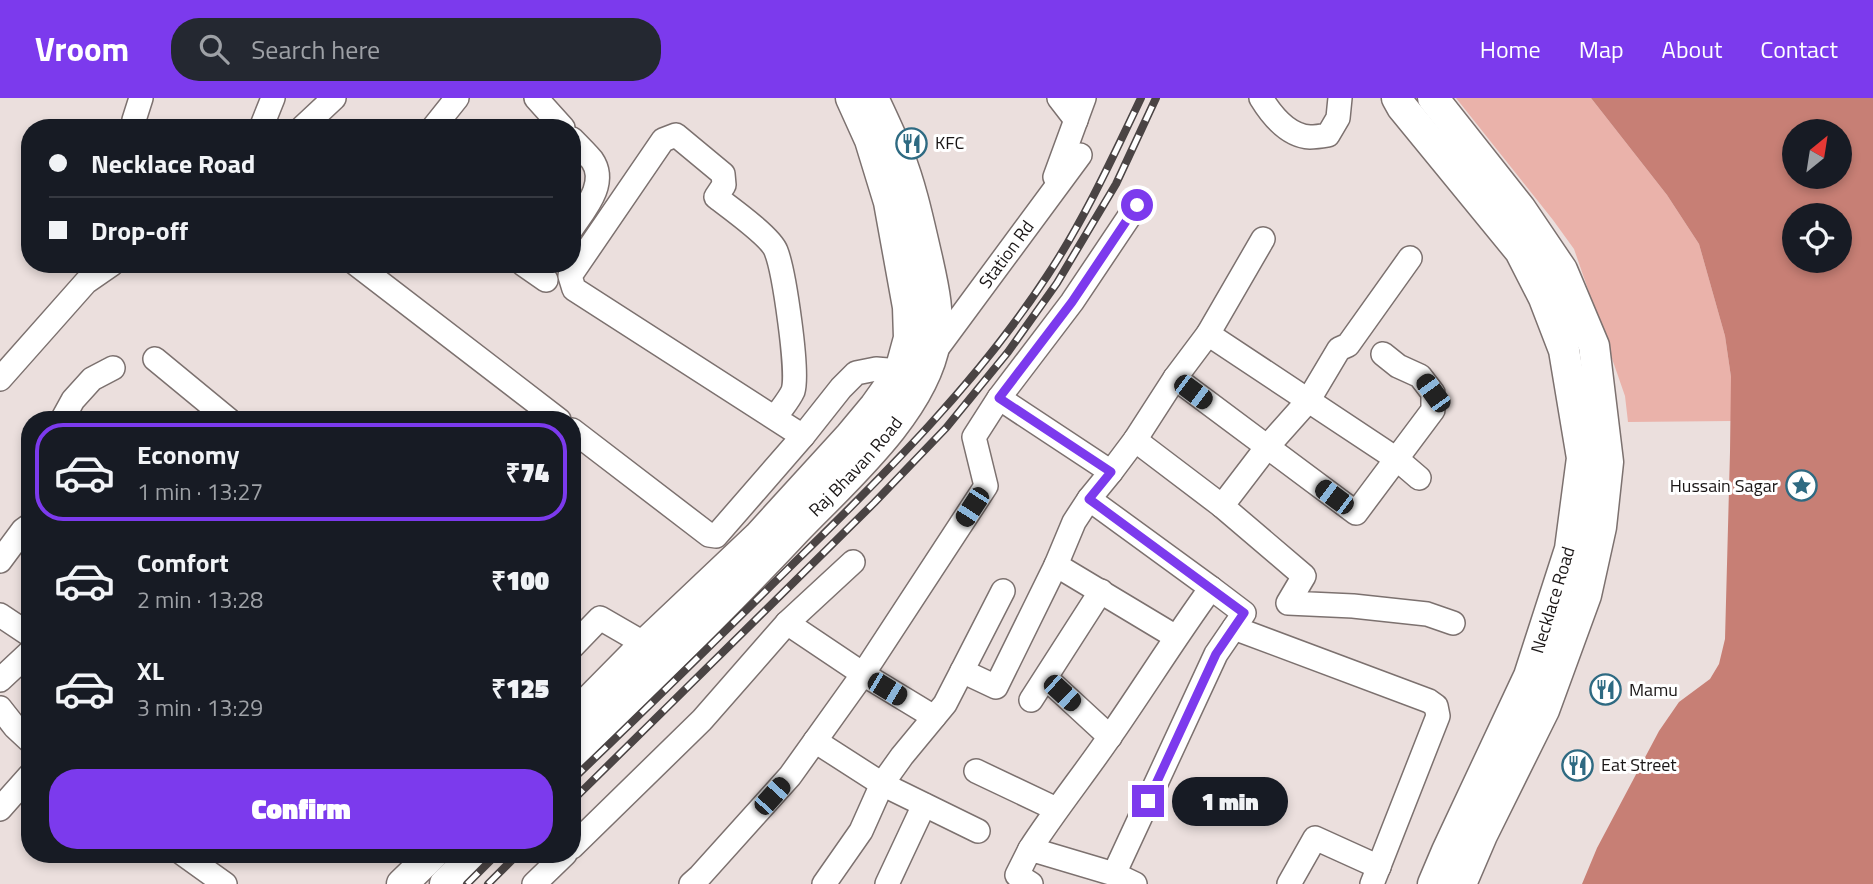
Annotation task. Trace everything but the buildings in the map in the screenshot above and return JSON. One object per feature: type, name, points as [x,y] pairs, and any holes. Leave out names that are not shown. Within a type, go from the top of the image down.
[{"type":"main road","name":"Raj Bhavan Road","points":[[581,709],[645,643],[758,537],[850,436],[900,371],[909,338],[904,281],[889,202],[870,140],[850,98]]},
{"type":"main road","name":"Raj Bhavan Road","points":[[581,748],[754,575],[875,447],[899,419],[919,386],[933,354],[936,338],[932,282],[914,203],[899,156],[873,98]]},
{"type":"main road","name":"Necklace Road","points":[[1397,98],[1520,251],[1544,298],[1564,350],[1582,458],[1570,549],[1530,676],[1433,884]]},
{"type":"main road","name":"Necklace Road","points":[[1433,98],[1520,208],[1562,270],[1594,345],[1608,462],[1601,527],[1586,595],[1544,710],[1482,835],[1461,884]]},
{"type":"main road","points":[[402,884],[424,863]]},
{"type":"main road","points":[[445,884],[467,863]]},
{"type":"street","points":[[134,119],[141,98]]},
{"type":"street","points":[[265,119],[273,98]]},
{"type":"street","points":[[312,119],[334,98]]},
{"type":"street","points":[[440,119],[457,98]]},
{"type":"street","points":[[536,98],[554,119]]},
{"type":"street","points":[[1059,98],[1076,120]]},
{"type":"street","points":[[1047,200],[1084,98]]},
{"type":"street","points":[[1261,98],[1287,129],[1309,137],[1328,135],[1338,118],[1340,98]]},
{"type":"street","points":[[581,260],[663,140],[676,135],[723,174],[724,184],[716,197],[743,217],[776,249],[795,361],[793,391],[775,418]]},
{"type":"street","points":[[581,149],[594,163],[597,184],[594,197],[581,215]]},
{"type":"street","name":"Station Rd","points":[[933,354],[1080,155]]},
{"type":"street","points":[[700,881],[790,776],[863,674],[986,486],[974,437],[999,398],[1072,302],[1137,205]]},
{"type":"street","points":[[962,671],[996,687],[1056,565],[1074,522],[1208,334],[1263,239]]},
{"type":"street","points":[[1222,506],[1267,447],[1308,401],[1339,349],[1348,345],[1410,258]]},
{"type":"street","points":[[0,379],[86,282],[99,273]]},
{"type":"street","points":[[368,273],[547,411]]},
{"type":"street","points":[[535,273],[545,280]]},
{"type":"street","points":[[572,273],[570,276],[574,289],[803,436]]},
{"type":"street","points":[[1208,334],[1398,460],[1419,478]]},
{"type":"street","points":[[581,437],[709,535],[716,536],[856,373],[876,369],[900,371],[933,354]]},
{"type":"street","points":[[1175,378],[1356,513],[1433,410],[1433,393],[1420,376],[1398,366],[1383,354]]},
{"type":"street","points":[[155,359],[218,411]]},
{"type":"street","points":[[67,411],[92,379],[113,368]]},
{"type":"street","points":[[999,398],[1111,472]]},
{"type":"street","points":[[1135,440],[1222,506],[1304,576],[1288,603],[1353,606],[1427,614],[1453,623]]},
{"type":"street","points":[[1030,849],[1124,879],[1216,654],[1244,613],[1089,499]]},
{"type":"street","points":[[0,561],[21,533]]},
{"type":"street","points":[[581,838],[702,720],[787,623],[853,562]]},
{"type":"street","points":[[1056,565],[1176,637]]},
{"type":"street","points":[[1031,884],[1017,875],[1030,849],[1212,588]]},
{"type":"street","points":[[1031,700],[1101,591]]},
{"type":"street","points":[[824,884],[860,831],[882,784],[945,704],[1003,592]]},
{"type":"street","points":[[0,615],[21,629]]},
{"type":"street","points":[[581,638],[600,618],[645,643]]},
{"type":"street","points":[[787,623],[934,717]]},
{"type":"street","points":[[1234,628],[1429,701],[1436,706],[1438,716],[1376,875],[1315,838],[1289,884]]},
{"type":"street","points":[[0,680],[21,660]]},
{"type":"street","points":[[1046,678],[1110,737]]},
{"type":"street","points":[[0,708],[21,733]]},
{"type":"street","points":[[815,741],[882,784],[978,831]]},
{"type":"street","points":[[976,771],[1056,809]]},
{"type":"street","points":[[0,809],[21,785]]},
{"type":"street","points":[[887,884],[924,805]]},
{"type":"street","points":[[196,863],[225,884]]},
{"type":"street","points":[[534,884],[556,863]]},
{"type":"shaded area","points":[[1456,98],[1591,98],[1667,195],[1699,244],[1725,336],[1731,377],[1731,421],[1628,422],[1625,396],[1574,249]]},
{"type":"shaded area","name":"Hussain Sagar","points":[[1591,98],[1873,98],[1873,884],[1582,884],[1597,848],[1659,731],[1679,702],[1710,679],[1719,664],[1725,639],[1731,377],[1725,336],[1699,244],[1667,195]]},
{"type":"railway","points":[[581,771],[863,495],[961,390],[1020,315],[1060,255],[1097,189],[1141,98]]},
{"type":"railway","points":[[581,792],[874,503],[946,428],[1008,352],[1057,283],[1116,184],[1156,98]]},
{"type":"railway","points":[[467,884],[488,863]]},
{"type":"railway","points":[[488,884],[509,863]]},
{"type":"place","name":"KFC","points":[[912,143]]},
{"type":"place","name":"Hussain Sagar","points":[[1801,486]]},
{"type":"place","name":"Mamu","points":[[1606,690]]},
{"type":"place","name":"Eat Street","points":[[1578,765]]},
{"type":"route","points":[[1137,205],[1072,302],[999,398],[1111,472],[1089,499],[1244,613],[1216,654],[1148,801]]}]
